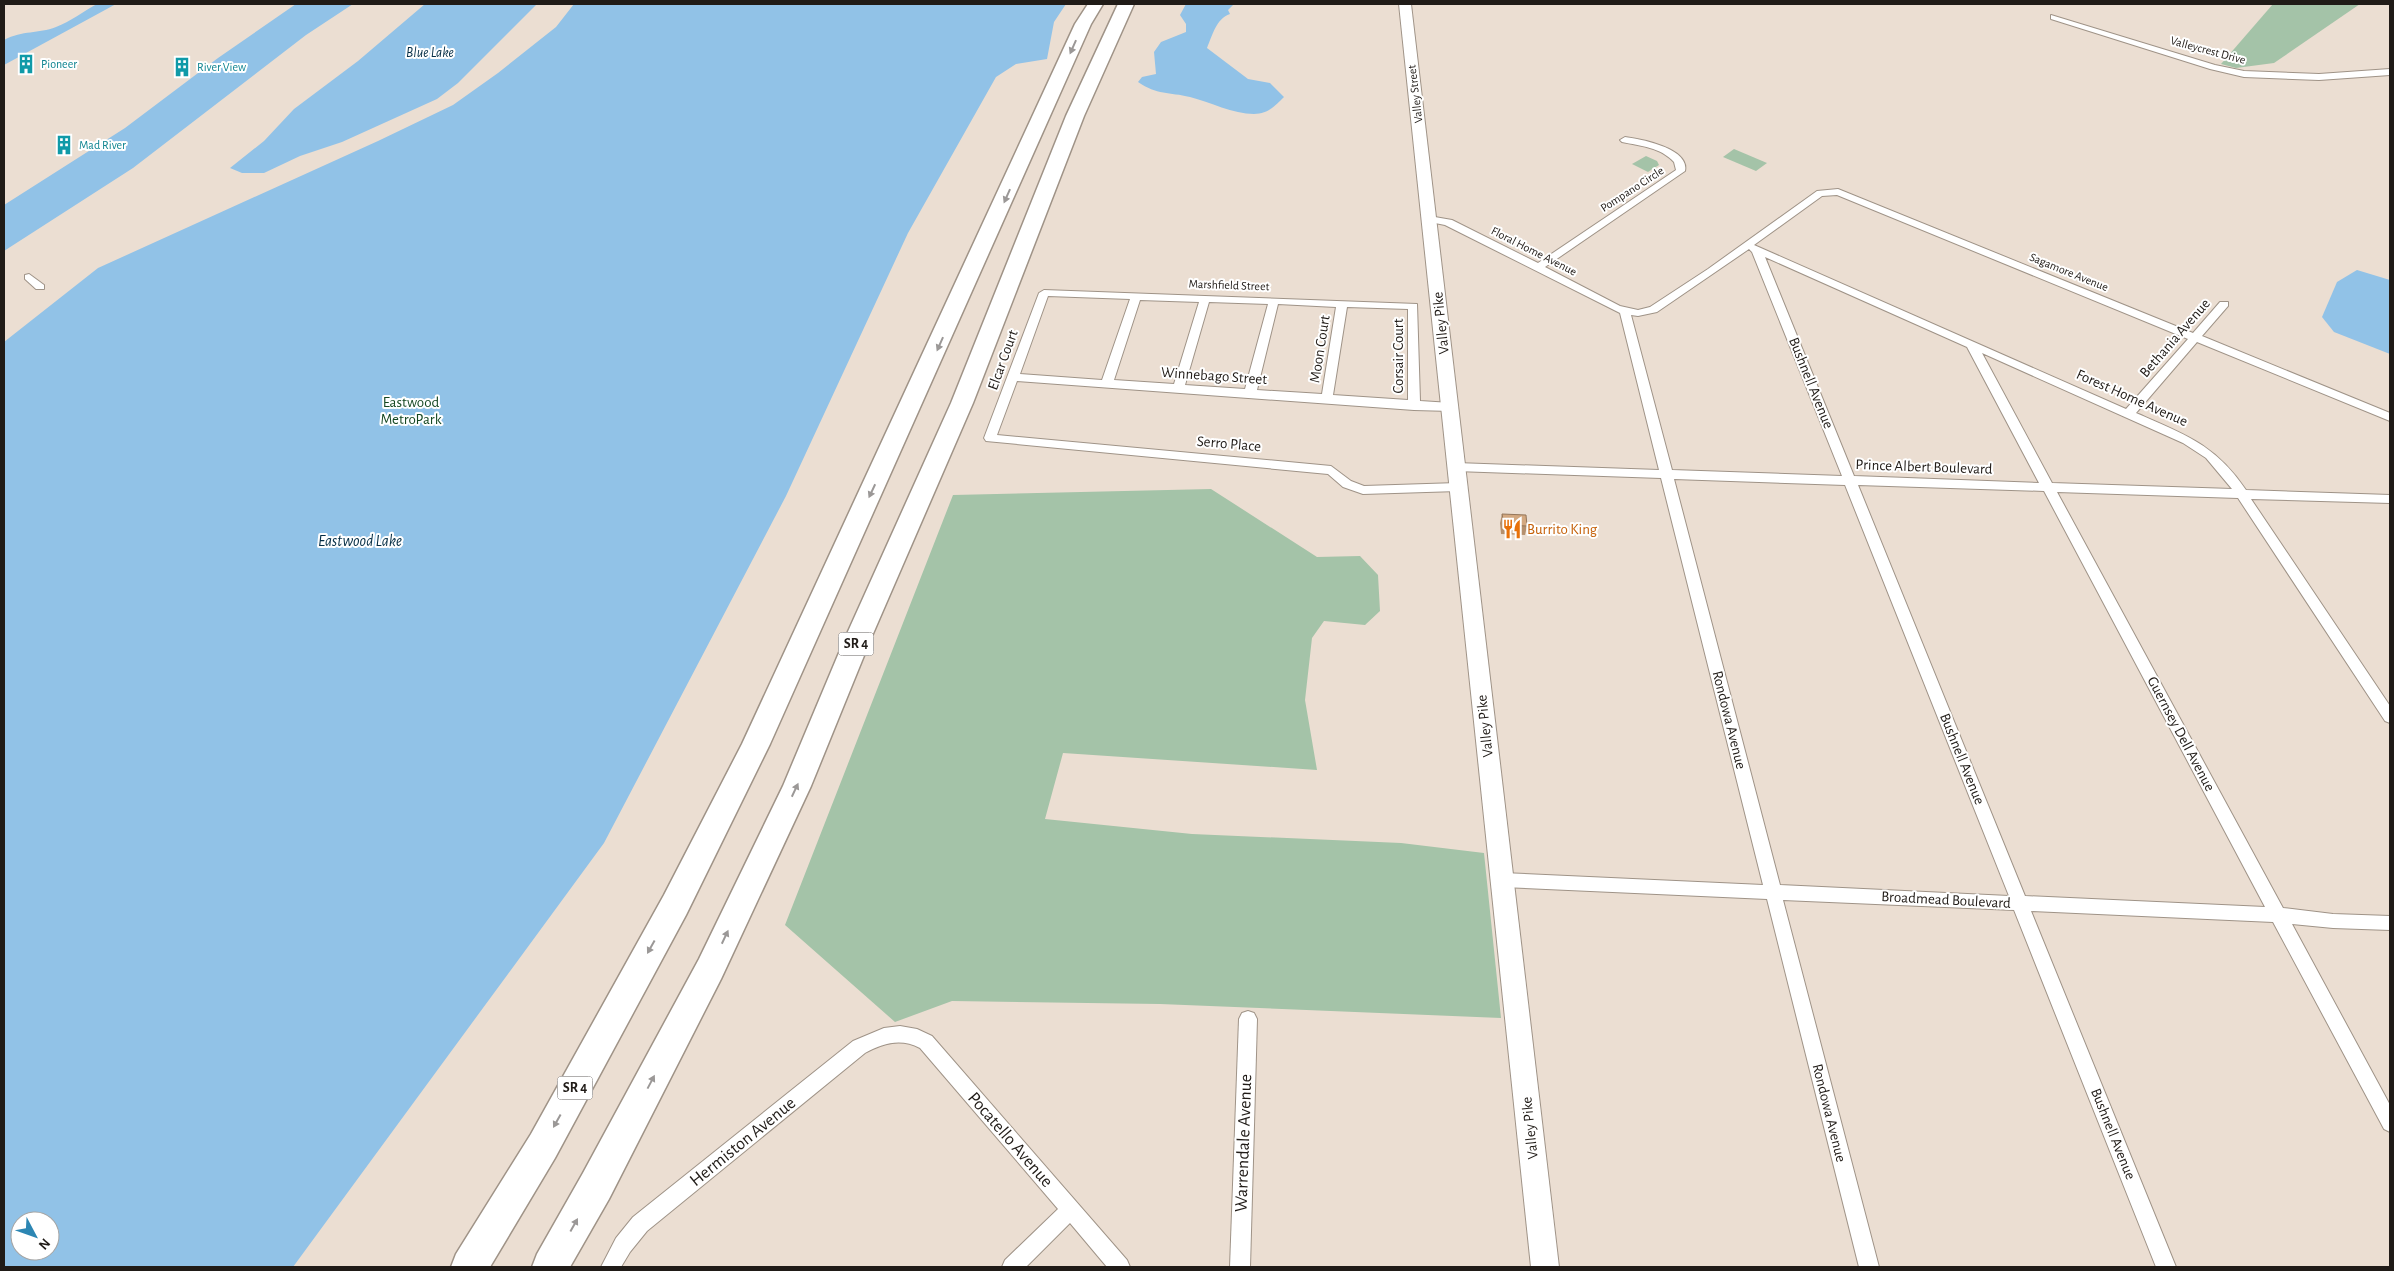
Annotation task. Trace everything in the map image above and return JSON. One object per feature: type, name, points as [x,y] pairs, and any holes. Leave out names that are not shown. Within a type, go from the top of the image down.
[{"type":"highway","name":"SR 4","points":[[470,1267],[543,1146],[675,904],[756,744],[1084,24],[1095,4]]},
{"type":"highway","name":"SR 4","points":[[550,1267],[596,1186],[710,969],[797,786],[859,636],[962,403],[1075,116],[1126,4]]},
{"type":"street","name":"Valley Street","points":[[1404,4],[1425,184]]},
{"type":"street","name":"Valleycrest Drive","points":[[2054,17],[2213,67],[2244,74],[2320,77],[2390,72]]},
{"type":"street","name":"Pompano Circle","points":[[1538,267],[1680,171],[1680,163],[1669,153],[1643,142],[1625,140]]},
{"type":"street","name":"Valley Pike","points":[[1425,184],[1545,1267]]},
{"type":"street","name":"Sagamore Avenue","points":[[1753,248],[1820,193],[1838,192],[2390,417]]},
{"type":"street","name":"Floral Home Avenue","points":[[1429,219],[1448,222],[1538,267],[1607,305],[1625,312]]},
{"type":"street","points":[[1625,312],[1638,313],[1653,310],[1753,248]]},
{"type":"street","name":"Forest Home Avenue","points":[[1753,248],[2198,446],[2220,464],[2242,494],[2390,717]]},
{"type":"street","name":"Bushnell Avenue","points":[[1753,248],[1850,481],[2166,1267]]},
{"type":"street","points":[[28,277],[40,287]]},
{"type":"street","name":"Marshfield Street","points":[[1044,293],[1413,306]]},
{"type":"street","name":"Elcar Court","points":[[990,438],[1044,293]]},
{"type":"street","points":[[1107,383],[1136,296]]},
{"type":"street","points":[[1178,389],[1205,298]]},
{"type":"street","points":[[1250,394],[1274,301]]},
{"type":"street","name":"Moon Court","points":[[1327,399],[1342,303]]},
{"type":"street","name":"Bethania Avenue","points":[[2128,414],[2224,304]]},
{"type":"street","name":"Corsair Court","points":[[1413,306],[1414,406]]},
{"type":"street","name":"Rondowa Avenue","points":[[1625,312],[1869,1267]]},
{"type":"street","name":"Guernsey Dell Avenue","points":[[1972,346],[2390,1123]]},
{"type":"street","name":"Winnebago Street","points":[[1013,377],[1450,407]]},
{"type":"street","name":"Serro Place","points":[[990,438],[1331,470],[1347,484],[1363,490],[1457,477]]},
{"type":"street","name":"Prince Albert Boulevard","points":[[1457,477],[1667,474],[2390,499]]},
{"type":"street","name":"Broadmead Boulevard","points":[[1502,880],[2278,915],[2334,922],[2390,923]]},
{"type":"street","name":"Warrendale Avenue","points":[[1240,1267],[1248,1019]]},
{"type":"street","name":"Pocatello Avenue","points":[[890,1034],[904,1033],[916,1036],[926,1042],[1120,1267]]},
{"type":"street","name":"Hermiston Avenue","points":[[611,1267],[623,1245],[640,1224],[859,1047],[876,1038],[890,1034]]},
{"type":"street","points":[[1012,1267],[1070,1210]]},
{"type":"green space","points":[[2273,4],[2360,4],[2274,63],[2236,68],[2221,64]]},
{"type":"green space","points":[[1734,149],[1767,163],[1756,171],[1723,157]]},
{"type":"green space","points":[[1646,156],[1657,161],[1659,165],[1648,172],[1632,164]]},
{"type":"green space","points":[[1211,489],[1317,557],[1360,556],[1378,575],[1380,611],[1365,625],[1324,621],[1312,638],[1305,700],[1317,770],[1063,753],[1045,819],[1192,834],[1401,843],[1484,853],[1501,1018],[1160,1004],[952,1001],[895,1022],[785,925],[953,495]]},
{"type":"water","points":[[97,4],[116,4],[4,65],[4,40],[56,27]]},
{"type":"water","points":[[296,4],[353,4],[306,35],[133,168],[4,251],[4,205],[125,128],[218,58]]},
{"type":"water","name":"Blue Lake","points":[[425,4],[537,4],[458,83],[437,99],[342,142],[300,156],[264,173],[242,173],[230,168],[264,141],[294,109],[358,61]]},
{"type":"water","name":"Eastwood Lake","points":[[574,4],[1066,4],[1054,22],[1047,59],[1016,64],[996,77],[908,233],[786,496],[604,843],[293,1267],[4,1267],[4,342],[98,268],[453,105],[498,73],[556,27]]},
{"type":"water","points":[[1186,4],[1234,4],[1228,10],[1230,14],[1218,23],[1207,48],[1248,79],[1270,83],[1284,97],[1271,109],[1263,113],[1254,114],[1230,110],[1190,97],[1157,91],[1138,82],[1142,77],[1156,74],[1154,52],[1161,42],[1186,32],[1186,24],[1180,15]]},
{"type":"water","points":[[2357,270],[2390,280],[2390,354],[2334,332],[2322,317],[2337,282]]},
{"type":"building","points":[[1502,514],[1526,515],[1527,526],[1504,525]]},
{"type":"place","name":"Pioneer","points":[[26,64]]},
{"type":"place","name":"River View","points":[[182,67]]},
{"type":"place","name":"Mad River","points":[[64,145]]},
{"type":"place","name":"Burrito King","points":[[1512,529]]},
{"type":"park label","name":"Eastwood MetroPark","points":[[411,410]]}]
